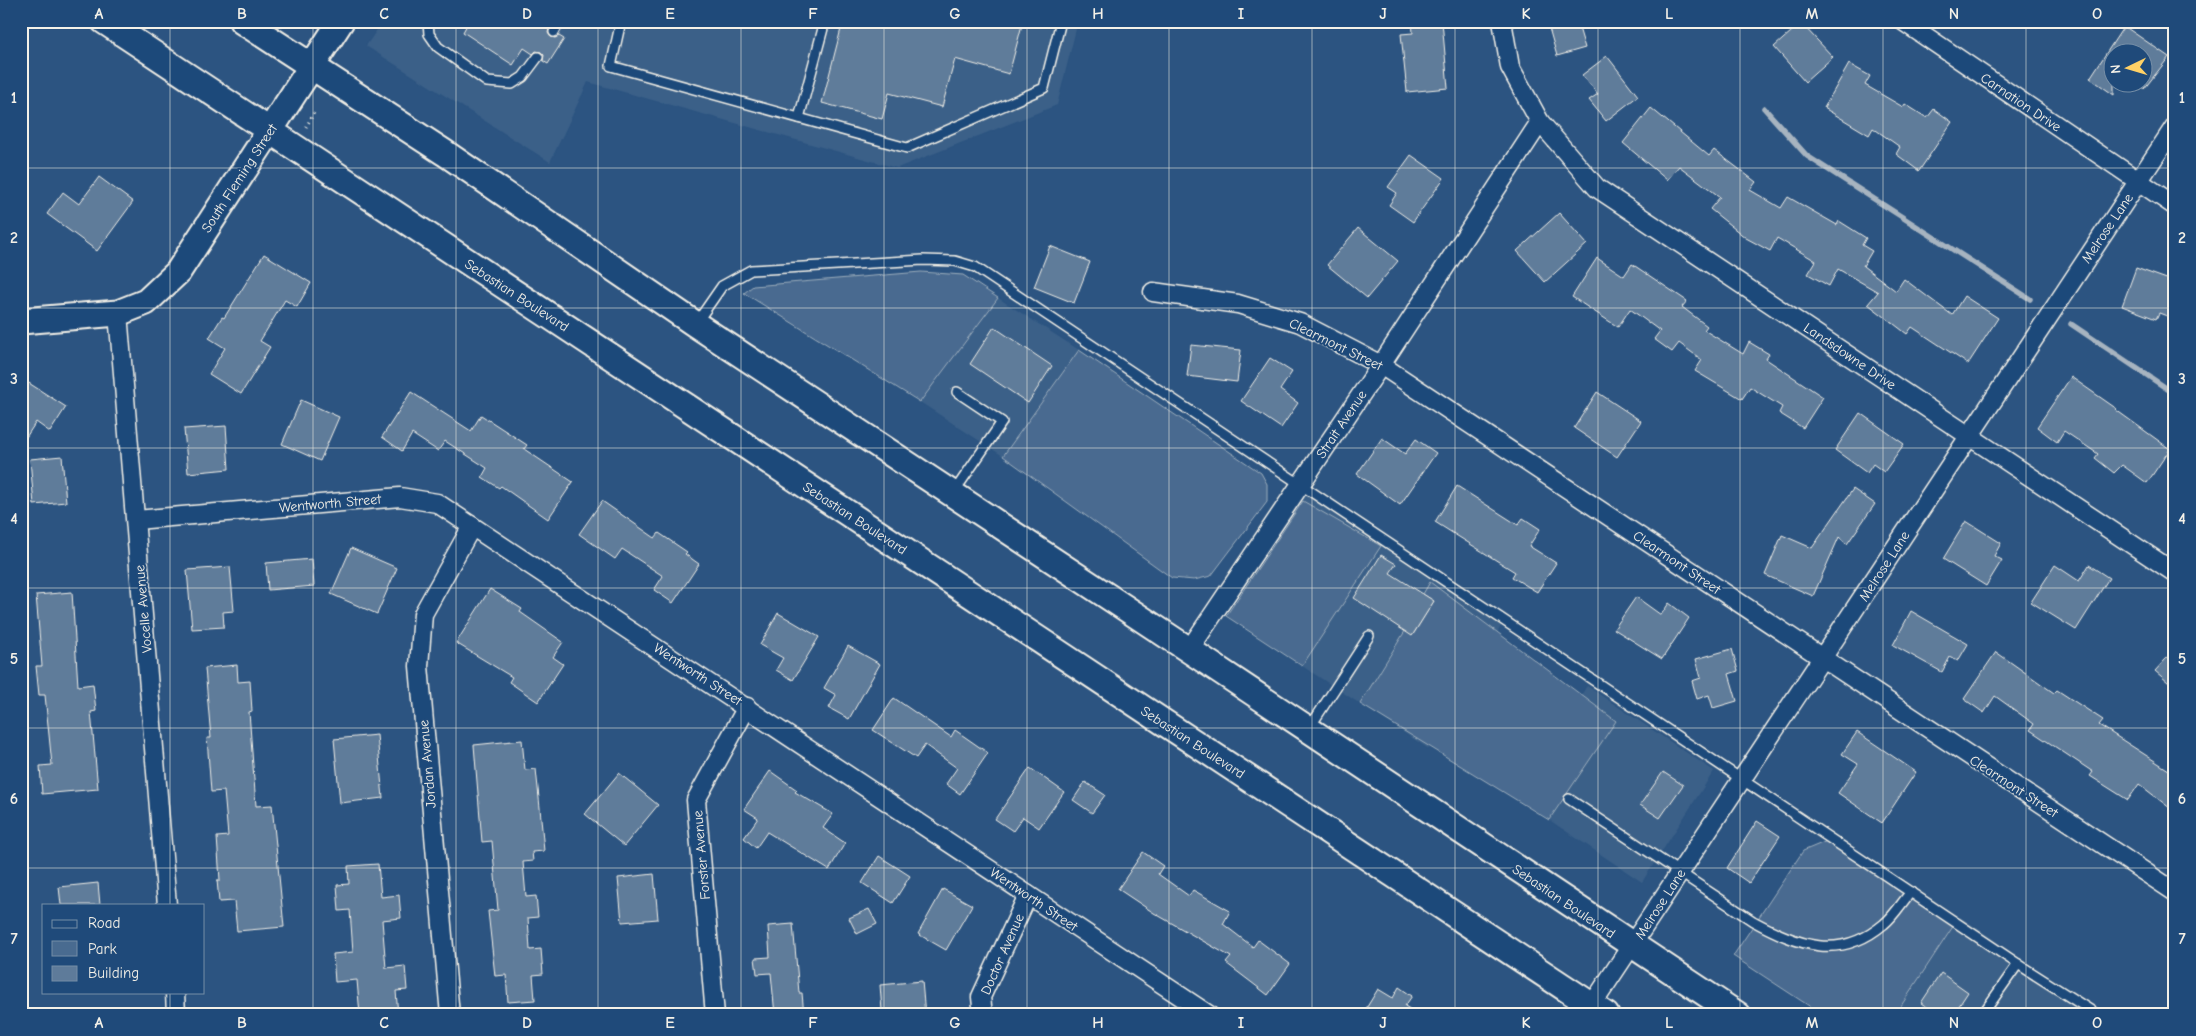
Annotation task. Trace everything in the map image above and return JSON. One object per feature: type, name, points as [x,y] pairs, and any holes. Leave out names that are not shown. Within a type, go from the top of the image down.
[{"type":"main road","name":"Sebastian Boulevard","points":[[104,21],[1599,1010]]},
{"type":"main road","name":"Sebastian Boulevard","points":[[242,21],[445,153],[695,324],[1738,1015]]},
{"type":"main road","name":"South Fleming Street","points":[[21,321],[118,313],[146,302],[178,272],[341,21]]},
{"type":"street","name":"Landsdowne Drive","points":[[1502,21],[1510,67],[1540,122],[1597,188],[2175,573]]},
{"type":"street","name":"Carnation Drive","points":[[1903,21],[2175,206]]},
{"type":"street","name":"Strait Avenue","points":[[1189,650],[1381,365],[1540,122]]},
{"type":"street","name":"Melrose Lane","points":[[1599,1010],[1632,946],[1741,778],[2175,126]]},
{"type":"street","name":"Clearmont Street","points":[[1153,292],[1238,304],[1300,323],[1381,365],[2175,892]]},
{"type":"street","name":"Vocelle Avenue","points":[[118,313],[167,904]]},
{"type":"street","name":"Wentworth Street","points":[[136,520],[400,497],[437,503],[1209,1015]]},
{"type":"street","name":"Jordan Avenue","points":[[450,1015],[419,666],[423,614],[472,526]]},
{"type":"street","name":"Forster Avenue","points":[[715,1015],[696,800],[746,707]]},
{"type":"street","name":"Doctor Avenue","points":[[983,1015],[981,997],[1028,895]]},
{"type":"street","points":[[174,994],[176,1015]]},
{"type":"lane","points":[[428,21],[430,34],[438,47],[487,82],[512,84],[523,77],[538,57]]},
{"type":"lane","points":[[554,32],[560,21]]},
{"type":"lane","points":[[621,21],[611,66],[907,148],[1044,88],[1061,21]]},
{"type":"lane","points":[[799,118],[825,21]]},
{"type":"lane","points":[[695,324],[722,286],[751,270],[923,260],[955,261],[975,267],[2018,964],[2098,1015]]},
{"type":"lane","points":[[953,494],[1002,422],[958,392]]},
{"type":"lane","points":[[1309,730],[1369,636]]},
{"type":"lane","points":[[1569,799],[1753,921],[1783,937],[1819,947],[1850,945],[1884,924],[1911,892]]},
{"type":"lane","points":[[1982,1015],[2018,964]]},
{"type":"path","points":[[306,127],[314,113]]},
{"type":"shaded area","points":[[383,21],[1078,21],[1057,105],[897,168],[588,82],[550,162],[366,46]]},
{"type":"shaded area","points":[[998,298],[1079,350],[1003,456],[920,402]]},
{"type":"shaded area","points":[[1310,489],[1504,621],[1429,749],[1226,616]]},
{"type":"shaded area","points":[[1587,686],[1714,771],[1642,882],[1515,797]]},
{"type":"shaded area","points":[[1960,917],[1977,928],[2100,1015],[1895,1015]]},
{"type":"green space","points":[[921,272],[963,275],[998,298],[920,402],[744,293],[753,286]]},
{"type":"green space","points":[[1079,350],[1261,473],[1267,484],[1267,502],[1211,576],[1194,580],[1172,578],[1003,456]]},
{"type":"green space","points":[[1303,501],[1381,546],[1302,666],[1226,616]]},
{"type":"green space","points":[[1430,582],[1616,721],[1549,820],[1360,704],[1405,631],[1413,635],[1434,601],[1423,594]]},
{"type":"green space","points":[[1827,841],[1954,925],[1895,1015],[1823,1015],[1733,956],[1803,851]]},
{"type":"building","points":[[469,21],[537,21],[549,29],[548,33],[551,37],[559,36],[564,39],[548,64],[543,61],[544,55],[541,52],[536,51],[533,54],[524,48],[513,65],[463,32]]},
{"type":"building","points":[[843,21],[1023,21],[1009,74],[955,59],[942,107],[889,93],[882,119],[822,103]]},
{"type":"building","points":[[1412,21],[1442,21],[1448,88],[1407,92],[1401,34],[1413,33]]},
{"type":"building","points":[[1547,21],[1577,21],[1585,48],[1557,56]]},
{"type":"building","points":[[1801,23],[1833,57],[1805,82],[1774,47]]},
{"type":"building","points":[[2124,26],[2147,42],[2114,42]]},
{"type":"building","points":[[2154,47],[2169,57],[2154,76]]},
{"type":"building","points":[[1607,56],[1638,96],[1606,121],[1589,100],[1598,94],[1582,75]]},
{"type":"building","points":[[2104,57],[2104,88],[2090,78]]},
{"type":"building","points":[[1849,64],[1870,76],[1865,85],[1903,107],[1905,104],[1927,118],[1934,109],[1952,122],[1919,171],[1896,154],[1900,147],[1873,128],[1869,135],[1824,108]]},
{"type":"building","points":[[1651,108],[1709,156],[1714,150],[1756,182],[1750,190],[1781,208],[1788,197],[1837,225],[1839,221],[1866,238],[1862,245],[1872,251],[1863,266],[1896,291],[1904,279],[1952,315],[1964,296],[1998,318],[1968,364],[1912,327],[1907,334],[1868,304],[1878,292],[1838,269],[1829,286],[1808,274],[1816,261],[1777,238],[1770,251],[1746,238],[1710,209],[1720,197],[1679,166],[1667,180],[1623,143]]},
{"type":"building","points":[[1411,155],[1444,178],[1413,222],[1389,205],[1397,193],[1388,187]]},
{"type":"building","points":[[99,177],[133,202],[97,251],[47,214],[63,192],[79,204]]},
{"type":"building","points":[[1559,213],[1587,244],[1545,282],[1517,251]]},
{"type":"building","points":[[1358,228],[1398,261],[1367,298],[1327,265]]},
{"type":"building","points":[[1050,246],[1090,262],[1074,303],[1034,287]]},
{"type":"building","points":[[264,254],[311,283],[297,307],[285,300],[260,341],[270,347],[241,394],[209,374],[225,348],[209,338],[222,317],[224,318]]},
{"type":"building","points":[[1597,258],[1624,276],[1632,264],[1687,301],[1682,307],[1707,326],[1704,330],[1743,354],[1749,342],[1769,354],[1766,359],[1823,397],[1803,428],[1779,413],[1782,407],[1750,387],[1742,399],[1695,371],[1702,360],[1679,343],[1672,352],[1654,339],[1660,331],[1630,309],[1618,327],[1572,297]]},
{"type":"building","points":[[2136,268],[2175,282],[2175,319],[2159,313],[2156,319],[2122,306]]},
{"type":"building","points":[[994,327],[1052,366],[1028,403],[970,364]]},
{"type":"building","points":[[1191,345],[1241,350],[1237,382],[1187,376]]},
{"type":"building","points":[[1270,358],[1292,372],[1280,390],[1298,403],[1281,428],[1241,401]]},
{"type":"building","points":[[2071,377],[2170,449],[2147,483],[2122,465],[2114,473],[2095,458],[2098,454],[2064,431],[2057,442],[2037,427]]},
{"type":"building","points":[[21,378],[66,407],[50,432],[36,422],[21,445]]},
{"type":"building","points":[[411,392],[471,431],[481,415],[527,445],[524,449],[573,482],[548,519],[501,486],[499,488],[482,477],[487,468],[445,441],[438,451],[412,434],[402,451],[382,437]]},
{"type":"building","points":[[1597,392],[1641,421],[1617,457],[1574,428]]},
{"type":"building","points":[[301,400],[339,417],[320,461],[282,444]]},
{"type":"building","points":[[1860,413],[1904,444],[1884,472],[1873,464],[1867,473],[1835,450]]},
{"type":"building","points":[[226,426],[229,469],[188,473],[184,429]]},
{"type":"building","points":[[1382,438],[1405,454],[1416,439],[1436,453],[1400,505],[1357,474]]},
{"type":"building","points":[[62,456],[66,502],[34,505],[30,459]]},
{"type":"building","points":[[1457,486],[1518,525],[1523,518],[1540,529],[1529,546],[1556,563],[1537,592],[1512,577],[1515,572],[1435,522]]},
{"type":"building","points":[[1853,489],[1875,504],[1847,544],[1839,537],[1813,596],[1765,575],[1782,535],[1812,548]]},
{"type":"building","points":[[602,501],[655,538],[659,533],[687,552],[685,554],[699,564],[673,603],[654,590],[663,576],[622,549],[615,559],[579,534]]},
{"type":"building","points":[[1966,521],[2001,543],[1994,556],[2002,560],[1986,586],[1943,559]]},
{"type":"building","points":[[351,548],[397,568],[377,614],[331,594]]},
{"type":"building","points":[[1381,555],[1396,564],[1390,573],[1434,601],[1412,636],[1354,598]]},
{"type":"building","points":[[312,559],[314,586],[268,590],[266,563]]},
{"type":"building","points":[[2055,565],[2079,581],[2089,565],[2109,578],[2076,630],[2031,602]]},
{"type":"building","points":[[230,567],[234,611],[223,612],[224,627],[192,629],[187,570]]},
{"type":"building","points":[[490,589],[522,609],[520,612],[563,642],[553,657],[563,664],[538,702],[509,682],[512,677],[456,643]]},
{"type":"building","points":[[72,592],[78,686],[93,684],[96,711],[91,712],[98,789],[42,794],[40,766],[52,765],[45,695],[39,695],[36,666],[42,666],[36,595]]},
{"type":"building","points":[[1636,597],[1661,615],[1669,603],[1689,618],[1662,659],[1614,629]]},
{"type":"building","points":[[1911,611],[1968,644],[1958,661],[1950,657],[1942,672],[1893,645]]},
{"type":"building","points":[[778,613],[819,637],[793,680],[776,670],[783,658],[760,645]]},
{"type":"building","points":[[848,646],[880,664],[849,719],[829,708],[836,695],[824,688]]},
{"type":"building","points":[[1732,649],[1738,671],[1729,674],[1737,701],[1713,708],[1709,695],[1697,699],[1692,681],[1701,678],[1696,659]]},
{"type":"building","points":[[2175,649],[2175,688],[2155,671]]},
{"type":"building","points":[[1996,652],[2054,693],[2057,690],[2103,720],[2099,725],[2175,774],[2175,812],[2139,784],[2128,800],[2090,776],[2093,772],[2030,730],[2034,724],[1995,696],[1984,713],[1964,699]]},
{"type":"building","points":[[237,665],[238,682],[250,681],[252,711],[249,712],[256,806],[272,805],[284,927],[237,931],[234,901],[219,902],[217,880],[220,880],[217,837],[228,836],[224,791],[211,792],[207,738],[211,738],[205,668]]},
{"type":"building","points":[[894,698],[951,737],[955,730],[988,753],[960,794],[946,784],[957,768],[925,745],[916,758],[873,730]]},
{"type":"building","points":[[1857,732],[1916,772],[1882,823],[1838,793],[1858,764],[1842,754]]},
{"type":"building","points":[[377,735],[383,798],[340,803],[334,739]]},
{"type":"building","points":[[522,740],[525,770],[536,769],[544,851],[532,852],[533,861],[523,862],[526,897],[536,896],[538,917],[528,918],[530,950],[541,949],[543,974],[533,975],[535,1000],[508,1002],[506,975],[495,976],[488,911],[498,910],[492,841],[482,842],[474,745]]},
{"type":"building","points":[[1030,768],[1064,792],[1039,828],[1023,817],[1013,831],[995,819]]},
{"type":"building","points":[[770,771],[797,790],[795,792],[833,814],[823,828],[845,843],[829,870],[767,832],[756,848],[744,838],[758,818],[744,809]]},
{"type":"building","points":[[1663,772],[1683,785],[1660,818],[1640,805]]},
{"type":"building","points":[[619,773],[658,805],[624,846],[585,814]]},
{"type":"building","points":[[1085,782],[1105,795],[1092,813],[1073,800]]},
{"type":"building","points":[[1757,821],[1780,836],[1749,883],[1727,868]]},
{"type":"building","points":[[1143,852],[1163,866],[1158,874],[1189,896],[1193,890],[1230,911],[1223,924],[1253,947],[1258,940],[1290,964],[1268,995],[1226,963],[1231,957],[1154,913],[1118,889]]},
{"type":"building","points":[[879,856],[910,876],[893,903],[862,883]]},
{"type":"building","points":[[378,864],[381,897],[399,895],[401,918],[382,920],[386,968],[405,966],[407,990],[396,991],[398,1015],[360,1015],[357,980],[335,982],[333,954],[353,952],[350,910],[339,911],[337,885],[349,884],[348,866]]},
{"type":"building","points":[[654,874],[658,919],[622,922],[618,878]]},
{"type":"building","points":[[98,883],[100,904],[61,904],[59,887]]},
{"type":"building","points":[[943,889],[972,905],[946,950],[918,934]]},
{"type":"building","points":[[869,909],[877,924],[857,934],[849,918]]},
{"type":"building","points":[[793,924],[799,993],[802,993],[804,1015],[775,1015],[771,973],[757,974],[755,958],[770,957],[768,926]]},
{"type":"building","points":[[1941,973],[1968,992],[1953,1015],[1939,1015],[1921,1003]]},
{"type":"building","points":[[922,981],[925,1015],[896,1015],[896,1010],[882,1011],[880,985]]},
{"type":"building","points":[[1399,987],[1412,996],[1405,1006],[1419,1015],[1362,1015],[1378,989],[1393,998]]},
{"type":"waterway","points":[[1764,108],[1807,156],[2030,299]]},
{"type":"waterway","points":[[2071,324],[2175,394]]}]
